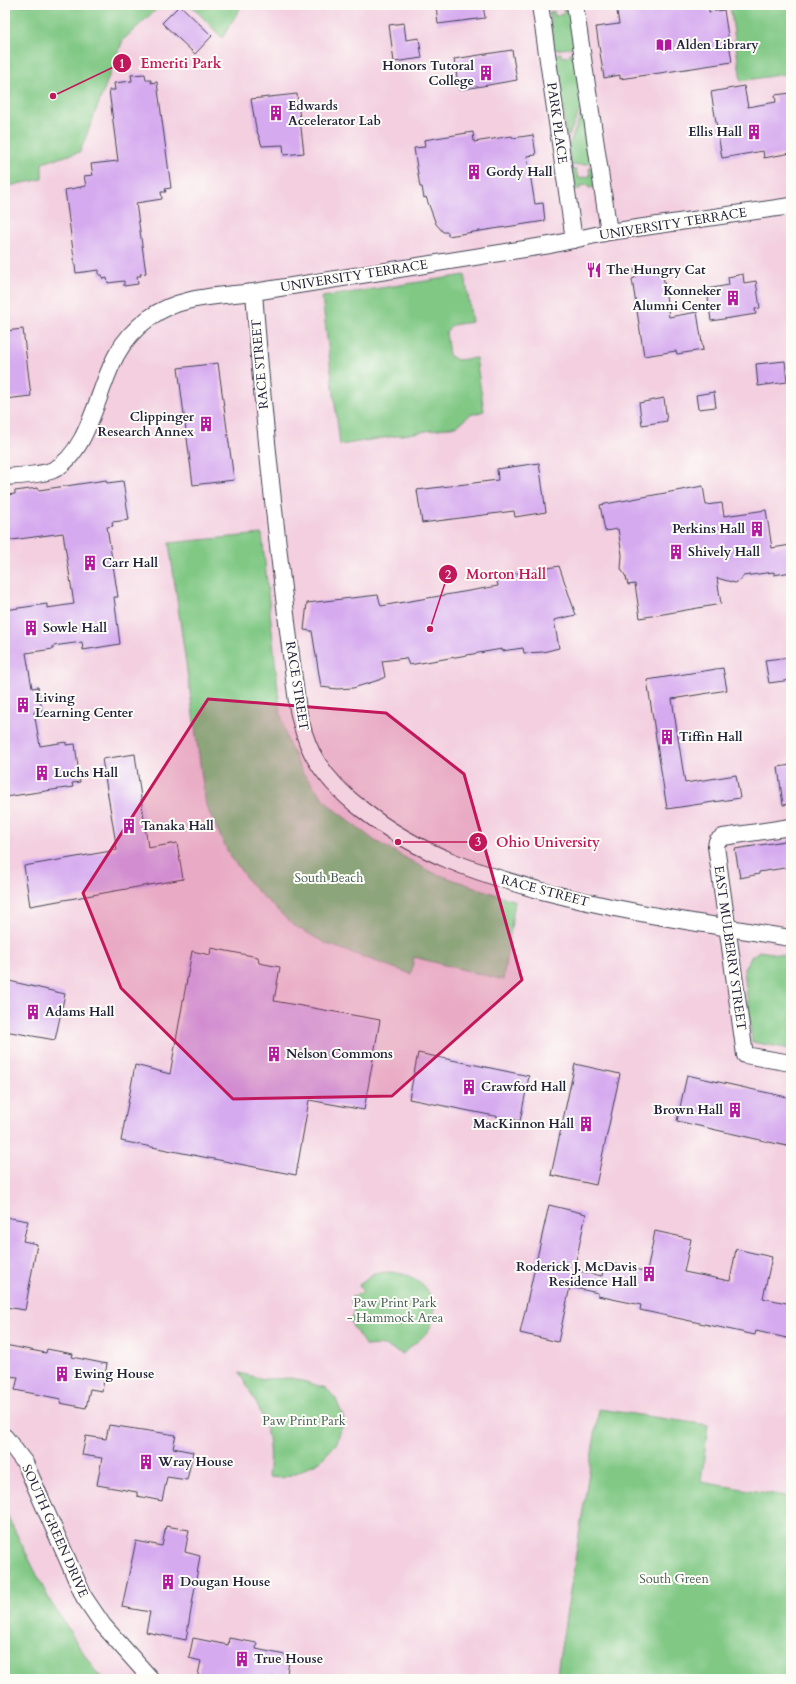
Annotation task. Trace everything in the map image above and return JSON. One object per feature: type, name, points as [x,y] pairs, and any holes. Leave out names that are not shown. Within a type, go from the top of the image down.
[{"type":"street","name":"PARK PLACE","points":[[540,5],[574,240]]},
{"type":"street","points":[[575,5],[609,232]]},
{"type":"street","name":"UNIVERSITY TERRACE","points":[[5,477],[51,471],[68,459],[79,444],[116,354],[132,334],[149,317],[179,302],[206,297],[254,292],[574,240],[609,232],[791,206]]},
{"type":"street","name":"RACE STREET","points":[[254,292],[268,462],[298,710],[301,724],[310,748],[329,778],[347,798],[386,828],[454,863],[500,880],[631,912],[791,938]]},
{"type":"street","name":"EAST MULBERRY STREET","points":[[791,827],[723,837],[717,841],[716,846],[746,1055],[791,1063]]},
{"type":"street","name":"SOUTH GREEN DRIVE","points":[[5,1437],[25,1462],[84,1597],[102,1625],[151,1679]]},
{"type":"highlighted area","points":[[208,699],[386,713],[464,774],[522,980],[392,1096],[233,1099],[121,988],[83,893]]},
{"type":"shaded area","points":[[5,5],[791,5],[791,1679],[5,1679]]},
{"type":"green space","points":[[5,5],[161,5],[123,40],[80,152],[42,163],[42,179],[5,187]]},
{"type":"green space","points":[[191,5],[242,5],[222,38]]},
{"type":"green space","points":[[730,5],[791,5],[791,73],[741,81]]},
{"type":"green space","points":[[570,9],[576,47],[554,50],[549,12],[554,11],[555,16],[564,14],[563,10]]},
{"type":"green space","points":[[577,52],[584,102],[567,139],[555,54],[561,53],[561,57],[570,56],[570,53]]},
{"type":"green space","points":[[584,107],[592,163],[571,166],[568,148]]},
{"type":"green space","points":[[589,168],[593,168],[596,187],[589,188],[588,185],[580,186],[580,189],[574,190],[571,170],[576,170],[578,178],[590,176]]},
{"type":"green space","points":[[465,275],[472,322],[452,325],[446,333],[449,355],[457,360],[476,358],[484,411],[470,415],[457,426],[340,445],[322,297]]},
{"type":"green space","name":"South Beach","points":[[262,534],[280,709],[287,740],[302,772],[331,807],[375,841],[431,872],[515,901],[503,980],[414,957],[411,974],[327,944],[293,925],[252,886],[229,854],[206,806],[169,543]]},
{"type":"green space","points":[[759,951],[791,956],[791,1049],[752,1042],[744,969],[750,958]]},
{"type":"green space","name":"Paw Print Park - Hammock Area","points":[[390,1272],[412,1277],[423,1285],[428,1290],[434,1310],[431,1326],[422,1337],[403,1354],[382,1345],[366,1346],[353,1327],[351,1320],[354,1311],[351,1302],[352,1297],[363,1292],[359,1284],[374,1273]]},
{"type":"green space","name":"Paw Print Park","points":[[239,1373],[264,1379],[292,1378],[326,1388],[336,1399],[344,1419],[337,1443],[320,1461],[301,1471],[282,1478],[268,1477],[269,1448],[264,1422],[254,1398]]},
{"type":"green space","name":"South Green","points":[[599,1409],[708,1425],[701,1482],[791,1497],[791,1679],[556,1679]]},
{"type":"green space","points":[[5,1511],[50,1601],[94,1669],[103,1679],[5,1679]]},
{"type":"building","points":[[180,5],[212,36],[195,54],[162,23]]},
{"type":"building","points":[[436,5],[483,5],[485,18],[438,24]]},
{"type":"building","name":"Alden Library","points":[[616,5],[708,5],[709,12],[724,10],[732,62],[620,79],[620,75],[604,78],[596,27],[619,24]]},
{"type":"building","points":[[404,23],[406,40],[419,38],[422,58],[394,62],[389,25]]},
{"type":"building","name":"Honors Tutoral College","points":[[512,50],[517,80],[459,90],[454,59]]},
{"type":"building","points":[[145,74],[146,80],[151,80],[151,83],[157,82],[171,188],[165,189],[166,192],[161,192],[162,199],[136,203],[146,273],[140,274],[141,276],[137,276],[138,284],[124,286],[124,281],[108,283],[107,278],[103,279],[102,275],[99,275],[99,270],[76,273],[65,190],[86,186],[84,176],[93,175],[91,164],[118,161],[109,90],[115,90],[114,83],[132,81],[131,75]]},
{"type":"building","name":"Ellis Hall","points":[[744,86],[748,107],[776,102],[775,95],[791,93],[791,153],[764,158],[763,151],[722,158],[711,92]]},
{"type":"building","name":"Edwards Accelerator Lab","points":[[297,94],[304,153],[284,155],[283,145],[262,146],[256,128],[251,99]]},
{"type":"building","name":"Gordy Hall","points":[[473,132],[474,142],[512,136],[513,138],[533,135],[536,155],[527,156],[535,204],[543,203],[545,221],[448,236],[448,232],[443,232],[436,224],[426,197],[424,198],[422,187],[420,187],[414,148],[425,147],[424,140]]},
{"type":"building","points":[[658,266],[659,276],[663,275],[669,317],[697,312],[703,350],[677,354],[676,351],[644,356],[632,279],[635,278],[634,269]]},
{"type":"building","name":"Konneker Alumni Center","points":[[743,274],[744,283],[756,281],[760,308],[755,309],[756,314],[711,321],[707,289],[729,285],[728,277]]},
{"type":"building","points":[[23,329],[31,396],[5,399],[5,331]]},
{"type":"building","points":[[785,361],[787,382],[758,386],[756,364]]},
{"type":"building","name":"Clippinger Research Annex","points":[[218,363],[234,480],[193,485],[178,368]]},
{"type":"building","points":[[714,392],[716,407],[698,409],[696,395]]},
{"type":"building","points":[[664,398],[667,421],[642,425],[639,403]]},
{"type":"building","points":[[539,463],[546,512],[515,517],[514,511],[422,523],[417,490],[498,480],[497,469]]},
{"type":"building","points":[[106,480],[107,483],[123,481],[129,520],[112,522],[113,526],[107,527],[118,597],[114,597],[120,644],[83,650],[82,642],[53,646],[53,649],[26,653],[32,688],[38,687],[42,711],[34,712],[40,746],[66,742],[66,745],[75,744],[80,782],[72,783],[73,787],[5,797],[5,610],[47,604],[47,608],[74,604],[63,533],[5,541],[5,495],[15,494],[15,491],[38,488],[39,490]]},
{"type":"building","name":"Shively Hall","points":[[703,486],[706,505],[722,503],[724,516],[766,510],[772,548],[791,545],[791,572],[774,575],[774,572],[743,576],[741,580],[735,583],[717,578],[721,604],[640,618],[635,584],[628,585],[626,577],[621,569],[622,555],[618,529],[605,531],[600,505]]},
{"type":"building","points":[[559,566],[576,615],[554,620],[559,648],[543,652],[524,653],[523,648],[502,651],[502,649],[409,665],[406,658],[382,661],[385,677],[379,680],[353,688],[337,689],[321,687],[312,631],[304,630],[307,603],[378,595],[381,606],[498,586],[496,577]]},
{"type":"building","points":[[791,657],[791,680],[769,683],[765,660]]},
{"type":"building","name":"Tiffin Hall","points":[[723,668],[727,690],[672,699],[685,783],[736,775],[740,798],[667,809],[647,680]]},
{"type":"building","name":"Tanaka Hall","points":[[135,754],[148,848],[177,843],[183,879],[30,906],[24,866],[117,850],[102,759]]},
{"type":"building","points":[[791,765],[791,804],[783,805],[778,767]]},
{"type":"building","points":[[791,840],[791,867],[759,872],[759,874],[740,878],[735,849]]},
{"type":"building","name":"Nelson Commons","points":[[211,948],[258,957],[259,963],[280,967],[274,1001],[380,1020],[364,1110],[309,1100],[296,1175],[121,1141],[135,1065],[170,1074],[192,951],[210,955]]},
{"type":"building","name":"Adams Hall","points":[[5,980],[65,994],[55,1040],[5,1031]]},
{"type":"building","name":"Crawford Hall","points":[[418,1053],[529,1076],[520,1121],[409,1099]]},
{"type":"building","name":"MacKinnon Hall","points":[[575,1064],[620,1074],[596,1185],[551,1175]]},
{"type":"building","name":"Brown Hall","points":[[687,1075],[791,1098],[791,1147],[677,1121]]},
{"type":"building","name":"Roderick J. McDavis Residence Hall","points":[[549,1205],[586,1214],[574,1270],[602,1276],[605,1262],[647,1272],[655,1231],[691,1239],[684,1272],[730,1281],[736,1249],[772,1257],[763,1298],[791,1304],[791,1339],[756,1331],[755,1335],[640,1310],[641,1305],[598,1296],[598,1293],[570,1287],[558,1342],[520,1333]]},
{"type":"building","points":[[5,1217],[28,1221],[23,1241],[37,1244],[25,1310],[5,1307]]},
{"type":"building","name":"Ewing House","points":[[5,1345],[46,1353],[47,1349],[73,1354],[72,1357],[107,1364],[102,1391],[90,1389],[86,1408],[60,1403],[61,1399],[15,1390],[18,1377],[5,1376]]},
{"type":"building","name":"Wray House","points":[[109,1425],[176,1435],[173,1448],[193,1452],[187,1480],[167,1477],[162,1501],[137,1496],[137,1492],[97,1485],[102,1458],[82,1455],[86,1436],[106,1439]]},
{"type":"building","name":"Dougan House","points":[[166,1526],[189,1530],[185,1552],[200,1556],[186,1640],[146,1632],[150,1612],[122,1607],[136,1541],[162,1546]]},
{"type":"building","name":"True House","points":[[193,1638],[228,1645],[229,1638],[257,1643],[256,1649],[290,1656],[286,1679],[272,1677],[271,1679],[197,1679],[201,1661],[189,1658]]},
{"type":"place","name":"Alden Library","points":[[664,45]]},
{"type":"place","name":"Honors Tutoral College","points":[[486,73]]},
{"type":"place","name":"Emeriti Park","points":[[53,96]]},
{"type":"place","name":"Edwards Accelerator Lab","points":[[276,113]]},
{"type":"place","name":"Ellis Hall","points":[[754,132]]},
{"type":"place","name":"Gordy Hall","points":[[474,172]]},
{"type":"place","name":"The Hungry Cat","points":[[594,270]]},
{"type":"place","name":"Konneker Alumni Center","points":[[733,298]]},
{"type":"place","name":"Clippinger Research Annex","points":[[206,424]]},
{"type":"place","name":"Perkins Hall","points":[[757,529]]},
{"type":"place","name":"Shively Hall","points":[[676,552]]},
{"type":"place","name":"Carr Hall","points":[[90,563]]},
{"type":"place","name":"Sowle Hall","points":[[31,628]]},
{"type":"place","name":"Morton Hall","points":[[430,629]]},
{"type":"place","name":"Living Learning Center","points":[[23,705]]},
{"type":"place","name":"Tiffin Hall","points":[[667,737]]},
{"type":"place","name":"Luchs Hall","points":[[42,773]]},
{"type":"place","name":"Tanaka Hall","points":[[129,826]]},
{"type":"place","name":"Ohio University","points":[[398,842]]},
{"type":"place","name":"Adams Hall","points":[[33,1012]]},
{"type":"place","name":"Nelson Commons","points":[[274,1054]]},
{"type":"place","name":"Crawford Hall","points":[[469,1087]]},
{"type":"place","name":"Brown Hall","points":[[735,1110]]},
{"type":"place","name":"MacKinnon Hall","points":[[586,1124]]},
{"type":"place","name":"Roderick J. McDavis Residence Hall","points":[[649,1274]]},
{"type":"place","name":"Ewing House","points":[[62,1374]]},
{"type":"place","name":"Wray House","points":[[146,1462]]},
{"type":"place","name":"Dougan House","points":[[168,1582]]},
{"type":"place","name":"True House","points":[[242,1659]]}]
